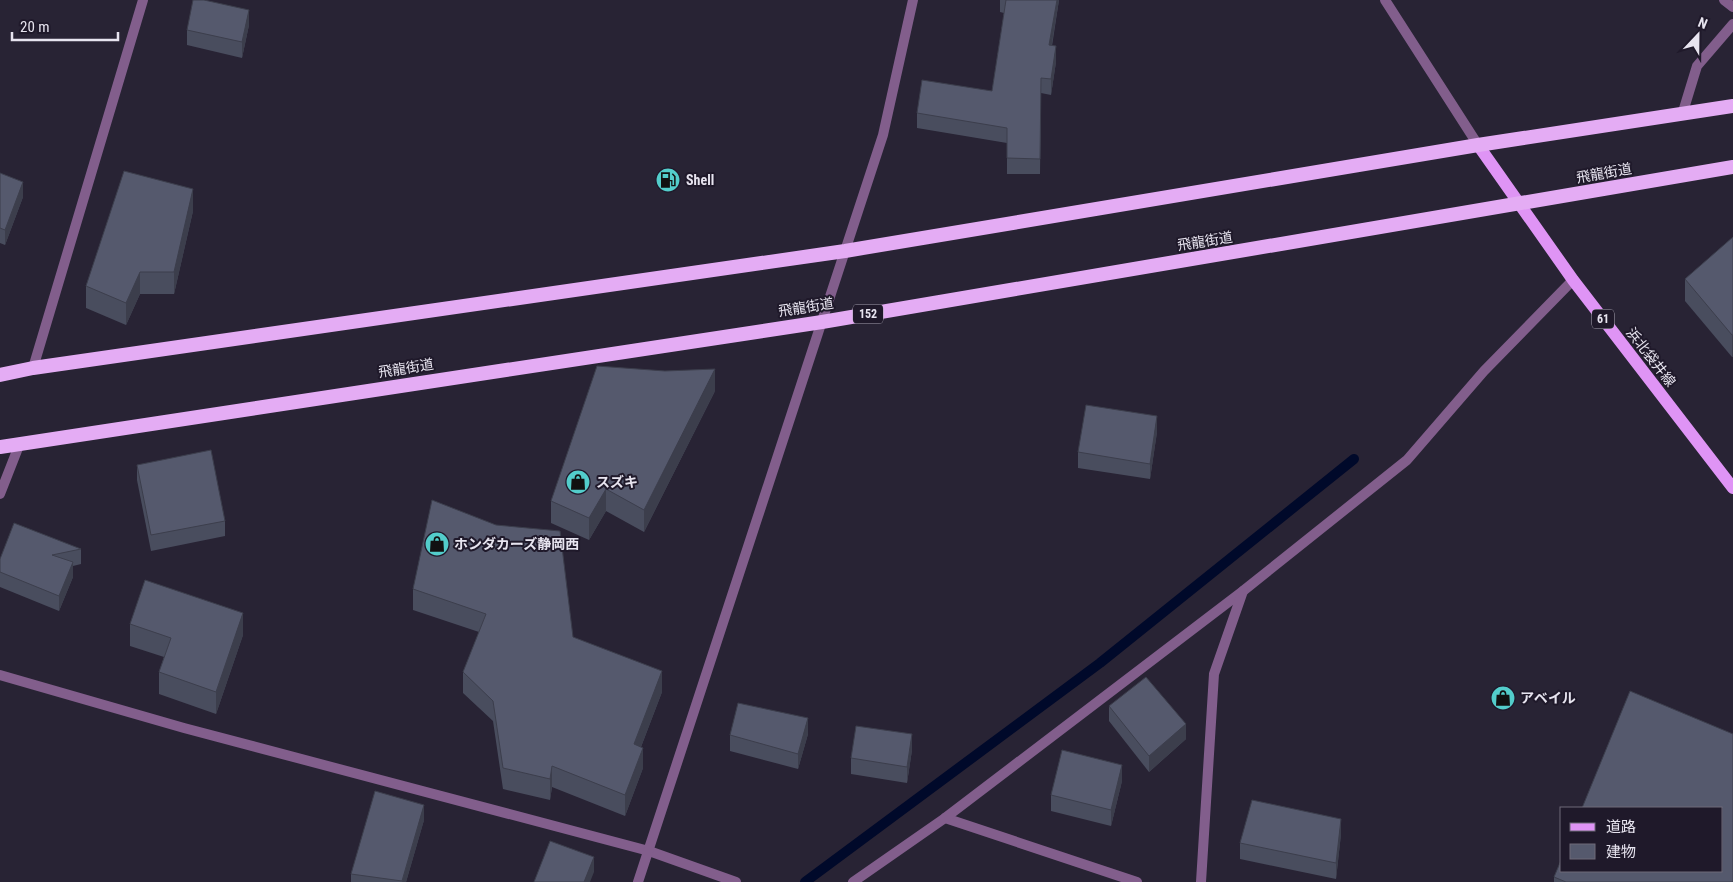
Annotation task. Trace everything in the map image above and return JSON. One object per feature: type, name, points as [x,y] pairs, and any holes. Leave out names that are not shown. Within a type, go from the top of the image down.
[{"type":"highway","points":[[0,375],[33,368],[845,251],[1478,145],[1733,106]]},
{"type":"highway","name":"飛龍街道","points":[[0,446],[822,322],[1519,205],[1733,167]]},
{"type":"main road","name":"浜北袋井線","points":[[1478,145],[1573,280],[1733,488]]},
{"type":"street","points":[[33,368],[143,0]]},
{"type":"street","points":[[638,882],[883,134],[913,0]]},
{"type":"street","points":[[1385,0],[1478,145]]},
{"type":"street","points":[[1724,0],[1733,7]]},
{"type":"street","points":[[1682,115],[1697,66],[1733,24]]},
{"type":"street","points":[[853,882],[945,818],[1242,591],[1407,460],[1484,371],[1573,280]]},
{"type":"street","points":[[0,494],[20,443]]},
{"type":"street","points":[[1201,882],[1214,674],[1242,591]]},
{"type":"street","points":[[0,675],[184,728],[649,851],[736,882]]},
{"type":"street","points":[[945,818],[1137,882]]},
{"type":"building","points":[[193,0],[204,0],[249,10],[242,42],[187,30]]},
{"type":"building","points":[[1006,0],[1057,0],[1049,45],[1056,46],[1051,79],[1041,78],[1040,159],[1007,158],[1007,128],[917,113],[922,80],[992,91]]},
{"type":"building","points":[[124,171],[193,189],[174,272],[140,272],[126,303],[86,286]]},
{"type":"building","points":[[0,173],[23,182],[5,230],[0,228]]},
{"type":"building","points":[[1733,237],[1733,335],[1732,335],[1685,279]]},
{"type":"building","points":[[597,366],[665,371],[715,369],[644,510],[606,489],[589,518],[551,501]]},
{"type":"building","points":[[1086,405],[1157,416],[1150,464],[1078,452]]},
{"type":"building","points":[[211,450],[225,521],[151,535],[137,465]]},
{"type":"building","points":[[432,500],[496,525],[560,531],[573,637],[662,671],[634,744],[643,748],[625,795],[552,766],[550,779],[503,768],[493,701],[463,672],[486,614],[413,589]]},
{"type":"building","points":[[14,523],[81,549],[52,555],[73,562],[59,596],[0,572],[0,559]]},
{"type":"building","points":[[145,580],[243,613],[216,692],[159,672],[171,638],[130,624]]},
{"type":"building","points":[[1146,677],[1186,724],[1149,756],[1109,706]]},
{"type":"building","points":[[1630,691],[1733,734],[1733,882],[1566,882],[1554,877],[1560,863],[1560,872],[1723,872],[1723,807],[1582,807]]},
{"type":"building","points":[[738,703],[808,718],[798,754],[730,735]]},
{"type":"building","points":[[856,726],[912,734],[907,767],[851,758]]},
{"type":"building","points":[[1062,750],[1122,765],[1111,810],[1051,795]]},
{"type":"building","points":[[375,791],[424,805],[402,881],[351,874]]},
{"type":"building","points":[[1252,800],[1341,819],[1336,863],[1240,843]]},
{"type":"building","points":[[550,841],[594,857],[584,882],[534,882]]},
{"type":"waterway","points":[[805,882],[1100,663],[1354,459]]},
{"type":"place","name":"Shell","points":[[668,180]]},
{"type":"place","name":"スズキ","points":[[578,482]]},
{"type":"place","name":"ホンダカーズ静岡西","points":[[437,544]]},
{"type":"place","name":"アベイル","points":[[1503,698]]}]
